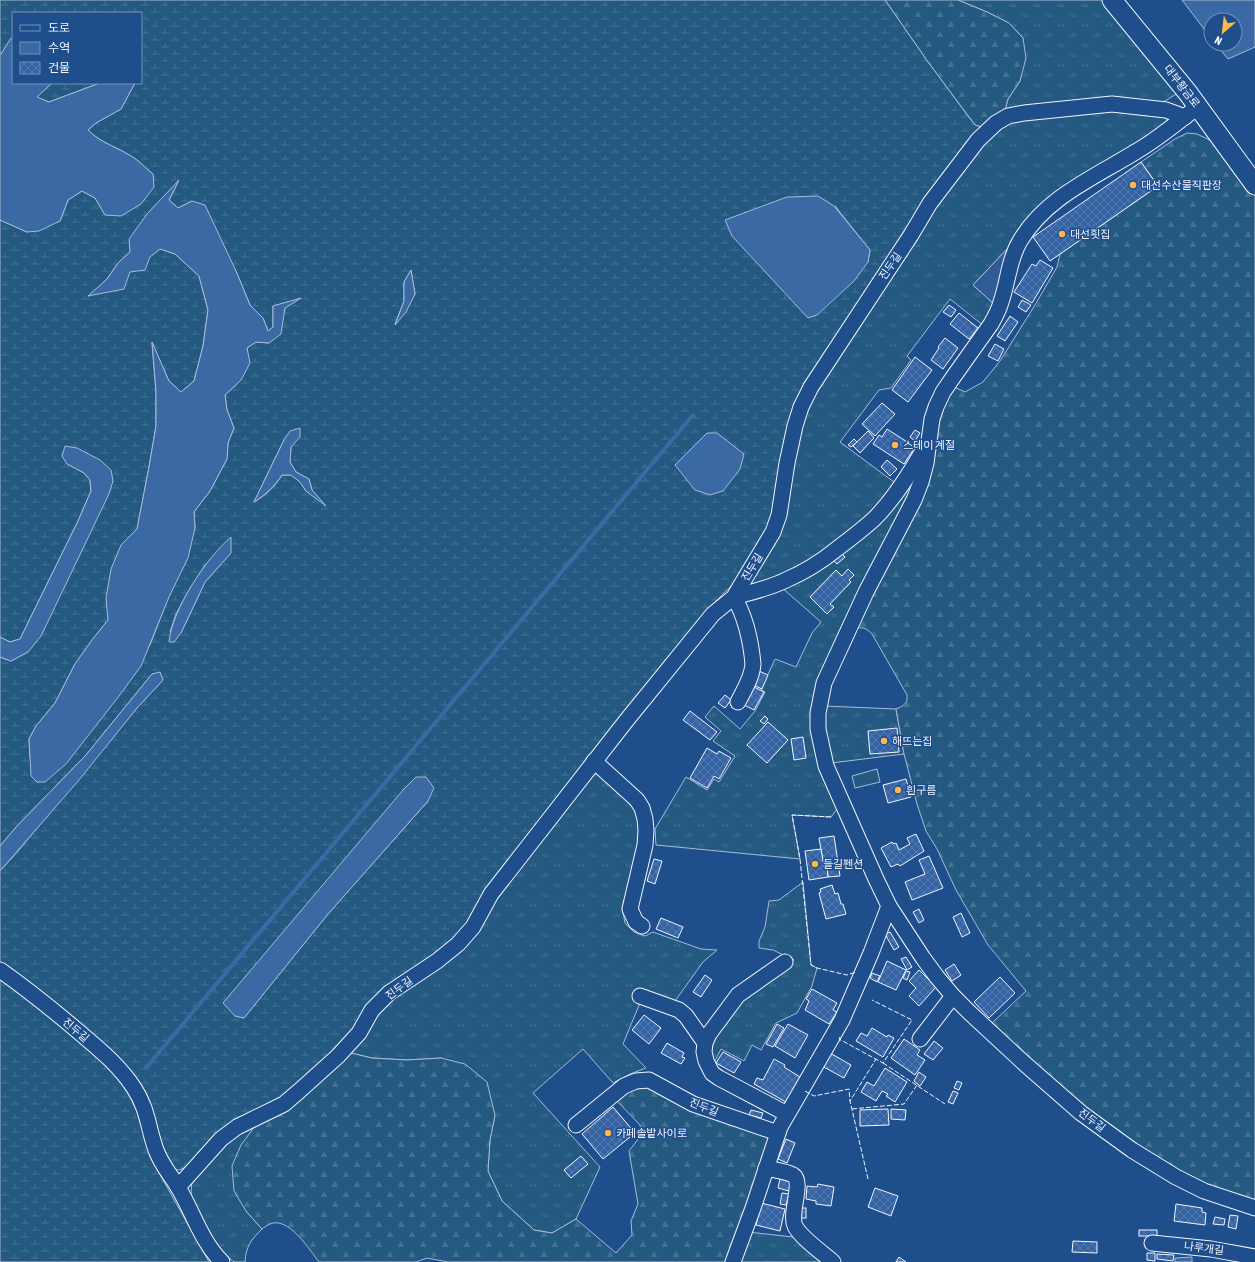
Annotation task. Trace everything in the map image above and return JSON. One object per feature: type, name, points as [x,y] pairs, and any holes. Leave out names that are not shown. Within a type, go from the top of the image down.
[{"type":"main road","name":"대부황금로","points":[[1112,0],[1191,112],[1253,177]]},
{"type":"street","name":"진두길","points":[[178,1187],[221,1139],[237,1127],[284,1104],[338,1056],[359,1033],[372,1010],[389,993],[438,961],[458,944],[473,927],[491,894],[640,703],[713,614],[734,596],[769,538],[779,515],[787,463],[795,426],[801,406],[811,387],[911,235],[930,203],[978,140],[996,123],[1008,116],[1024,113],[1080,106],[1112,104],[1135,105],[1191,112]]},
{"type":"street","name":"진두길","points":[[1191,112],[1142,148],[1084,182],[1055,202],[1042,213],[1020,240],[1016,248],[997,314],[943,392],[936,407],[932,419],[926,464],[921,482],[914,500],[866,592],[824,683],[818,713],[818,729],[826,766],[889,906],[923,958],[953,996],[970,1014],[1075,1108],[1132,1150],[1176,1177],[1204,1191],[1255,1208]]},
{"type":"street","name":"진두길","points":[[734,596],[766,588],[804,572],[831,554],[855,535],[874,519],[888,503],[910,472],[930,437]]},
{"type":"street","points":[[734,596],[744,621],[753,664],[753,671],[750,679],[738,702]]},
{"type":"street","points":[[594,761],[637,800],[642,808],[646,830],[645,845],[630,909],[636,922],[642,926]]},
{"type":"street","points":[[733,1262],[778,1133],[787,1114],[842,1020],[889,906]]},
{"type":"street","points":[[786,962],[738,995],[709,1034],[705,1043],[704,1052],[706,1061],[712,1073],[787,1114]]},
{"type":"street","name":"진두길","points":[[0,970],[64,1019],[119,1068],[134,1088],[142,1102],[160,1160],[178,1187],[212,1251],[222,1262]]},
{"type":"street","points":[[640,996],[679,1010],[686,1016],[705,1043]]},
{"type":"street","points":[[920,1039],[953,996]]},
{"type":"street","name":"진두길","points":[[576,1125],[624,1086],[636,1080],[649,1080],[694,1104],[778,1133]]},
{"type":"street","points":[[766,1168],[793,1175],[797,1179],[798,1184],[794,1210],[794,1225],[804,1237],[833,1262]]},
{"type":"street","name":"나루개길","points":[[1152,1243],[1211,1249],[1255,1257]]},
{"type":"green space","points":[[0,0],[885,0],[928,62],[975,125],[985,128],[803,394],[771,524],[745,572],[716,601],[672,655],[470,922],[452,942],[357,1028],[286,1097],[188,1166],[179,1170],[170,1168],[144,1099],[0,966],[0,871],[137,708],[163,680],[160,673],[152,674],[86,755],[17,826],[0,846],[0,657],[11,661],[28,652],[113,481],[67,464],[84,473],[90,480],[91,491],[78,521],[20,639],[10,642],[0,637],[0,220],[27,232],[60,221],[68,200],[82,191],[95,198],[105,215],[153,174],[137,160],[99,139],[88,130],[96,123],[121,109],[134,84],[142,84],[142,12],[12,12],[12,38],[1,54]],"holes":[[[178,182],[169,200],[178,208],[192,201],[236,271],[250,305],[263,318],[268,331],[273,327],[273,306],[299,299],[285,308],[269,343],[256,342],[247,348],[241,380],[225,395],[227,410],[234,428],[228,443],[227,459],[210,491],[194,512],[195,528],[150,645],[30,757],[29,739],[36,726],[55,703],[75,664],[108,620],[121,545],[137,529],[156,426],[156,391],[152,343],[169,381],[181,392],[194,381],[203,346],[208,310],[199,276],[175,254],[160,249],[130,272],[89,296],[107,279],[118,263],[130,252],[130,239],[147,214]],[[835,206],[870,250],[868,262]],[[411,270],[415,294],[395,324],[404,301],[404,282]],[[299,437],[291,446],[290,462],[296,472],[309,479],[312,490],[324,504],[306,491],[300,482],[291,475],[282,475],[270,490],[254,502],[284,440]],[[231,553],[205,582],[181,633],[170,632],[176,614],[205,565]],[[428,801],[328,914],[244,1018],[235,1016]]]},
{"type":"green space","points":[[885,0],[958,0],[1009,23],[1023,38],[1026,58],[1020,81],[1008,99],[1004,114],[985,128],[975,125],[928,62]]},
{"type":"green space","points":[[958,0],[1104,0],[1178,93],[1160,104],[1004,114],[1008,99],[1020,81],[1023,38],[1009,23]]},
{"type":"green space","points":[[51,84],[97,84],[49,102],[36,97]]},
{"type":"green space","points":[[1109,109],[1167,118],[1167,120],[1164,126],[1010,246],[973,285],[995,305],[984,326],[950,299],[907,356],[911,360],[891,388],[879,390],[840,442],[898,485],[886,500],[808,565],[751,587],[748,581],[802,413],[969,156],[1008,121]]},
{"type":"green space","points":[[1187,133],[1197,134],[1216,143],[1255,196],[1255,1202],[1190,1179],[1105,1125],[1022,1053],[992,1023],[1026,991],[988,945],[956,890],[937,849],[926,831],[917,804],[904,754],[896,709],[906,703],[907,695],[872,634],[865,629],[857,628],[952,386],[965,392],[983,382],[1000,361],[1035,305],[1057,267],[1060,254],[1158,186],[1141,162],[1175,139]]},
{"type":"green space","points":[[922,454],[914,486],[816,692],[838,808],[831,817],[792,815],[800,859],[656,845],[655,829],[686,777],[707,790],[714,779],[719,782],[735,756],[713,741],[721,731],[705,717],[714,706],[740,729],[755,711],[765,692],[761,690],[775,659],[796,667],[812,633],[821,622],[781,587],[840,550]]},
{"type":"green space","points":[[824,706],[896,709],[904,754],[831,763],[827,751]]},
{"type":"green space","points":[[877,769],[880,782],[855,788],[852,776]]},
{"type":"green space","points":[[596,773],[605,779],[640,814],[640,846],[622,908],[625,923],[634,932],[645,936],[653,932],[701,949],[717,950],[703,962],[675,1001],[637,989],[634,1001],[640,1003],[623,1044],[646,1068],[613,1083],[583,1049],[533,1093],[600,1167],[576,1219],[552,1233],[534,1230],[502,1201],[488,1171],[490,1140],[495,1115],[442,1058],[406,1060],[372,1058],[351,1053],[374,1017],[496,896],[588,777]]},
{"type":"green space","points":[[803,882],[811,965],[817,968],[812,986],[797,1013],[776,1023],[761,1050],[752,1045],[744,1061],[721,1049],[713,1065],[710,1058],[712,1041],[743,998],[794,960],[773,950],[759,948],[759,941],[765,927],[769,901],[779,900]]},
{"type":"green space","points":[[0,977],[32,1000],[116,1072],[140,1110],[151,1158],[209,1262],[0,1262]]},
{"type":"green space","points":[[351,1053],[372,1058],[406,1060],[441,1058],[465,1064],[487,1082],[495,1115],[490,1140],[488,1171],[502,1201],[534,1230],[552,1233],[576,1219],[616,1253],[632,1235],[631,1221],[638,1204],[629,1151],[642,1134],[640,1125],[616,1100],[639,1084],[762,1131],[771,1139],[729,1262],[448,1262],[427,1258],[416,1262],[319,1262],[299,1236],[286,1226],[280,1223],[273,1223],[262,1229],[246,1211],[234,1191],[232,1166],[241,1145],[255,1126]]},
{"type":"green space","points":[[265,1117],[246,1211],[262,1229],[250,1244],[245,1262],[234,1262],[225,1254],[209,1234],[196,1211],[191,1194],[192,1179],[224,1141]]},
{"type":"green space","points":[[748,1232],[793,1237],[823,1262],[737,1262]]},
{"type":"shaded area","points":[[1010,246],[995,305],[973,285]]},
{"type":"water","points":[[1182,0],[1255,0],[1255,47],[1228,59],[1222,52],[1243,52],[1243,12],[1203,12],[1203,28]]},
{"type":"water","points":[[12,38],[12,84],[51,84],[37,97],[49,102],[97,84],[134,84],[121,109],[96,123],[88,130],[99,139],[137,160],[153,174],[154,187],[141,204],[121,216],[105,215],[95,198],[82,191],[68,200],[60,221],[39,231],[27,232],[0,220],[0,53],[1,54]]},
{"type":"water","points":[[179,180],[169,200],[178,208],[192,201],[205,205],[250,305],[263,318],[268,331],[273,327],[273,306],[301,298],[285,308],[281,334],[269,343],[256,342],[247,348],[250,363],[241,380],[225,395],[227,410],[234,428],[228,443],[227,459],[210,491],[194,512],[195,528],[188,558],[169,597],[141,666],[66,764],[45,782],[37,782],[31,776],[29,739],[36,726],[55,703],[75,664],[108,620],[106,598],[111,569],[121,545],[137,529],[156,426],[156,391],[152,342],[169,381],[181,392],[194,381],[203,346],[208,310],[199,276],[175,254],[160,249],[150,257],[145,270],[130,272],[124,289],[88,296],[107,279],[118,263],[130,252],[129,239],[147,214]]},
{"type":"water","points":[[818,196],[834,206],[870,250],[868,262],[854,281],[817,315],[808,318],[732,236],[725,220],[787,197]]},
{"type":"water","points":[[411,270],[415,294],[406,312],[395,325],[404,301],[404,282]]},
{"type":"water","points":[[300,428],[300,437],[291,447],[290,462],[296,472],[309,479],[312,490],[326,506],[306,491],[300,482],[291,475],[282,475],[270,490],[254,502],[284,440],[290,431]]},
{"type":"water","points":[[707,433],[717,433],[744,454],[740,469],[723,491],[710,495],[695,490],[675,465]]},
{"type":"water","points":[[65,446],[77,448],[100,460],[111,470],[113,481],[109,494],[41,636],[28,652],[11,661],[0,657],[0,637],[10,642],[20,639],[78,521],[91,491],[90,480],[84,473],[67,464],[62,456]]},
{"type":"water","points":[[231,537],[231,553],[205,582],[181,633],[174,642],[169,642],[176,615],[183,600],[201,571],[221,546]]},
{"type":"water","points":[[160,672],[163,680],[137,708],[79,780],[0,871],[0,846],[17,826],[86,755],[152,674]]},
{"type":"water","points":[[416,777],[426,777],[434,788],[428,801],[328,914],[244,1018],[235,1016],[223,1003],[403,790]]},
{"type":"water","points":[[1192,1257],[1192,1262],[1175,1262],[1175,1258]]},
{"type":"building","points":[[1141,162],[1158,186],[1050,261],[1033,237]]},
{"type":"building","points":[[1040,260],[1053,268],[1032,303],[1014,292],[1032,264],[1036,266]]},
{"type":"building","points":[[1022,300],[1031,305],[1026,312],[1018,307]]},
{"type":"building","points":[[949,305],[956,310],[951,317],[943,312]]},
{"type":"building","points":[[959,313],[978,328],[969,339],[950,324]]},
{"type":"building","points":[[1010,316],[1018,322],[1005,341],[997,336]]},
{"type":"building","points":[[945,338],[958,348],[943,369],[931,360]]},
{"type":"building","points":[[995,344],[1004,349],[998,361],[988,356]]},
{"type":"building","points":[[915,357],[932,370],[908,402],[892,390]]},
{"type":"building","points":[[882,403],[895,414],[875,436],[862,424]]},
{"type":"building","points":[[887,429],[915,447],[904,464],[873,444],[879,435],[882,437]]},
{"type":"building","points":[[915,430],[920,433],[915,441],[910,437]]},
{"type":"building","points":[[868,431],[874,438],[860,453],[853,446]]},
{"type":"building","points":[[854,439],[857,442],[851,447],[848,445]]},
{"type":"building","points":[[887,460],[897,469],[890,476],[881,467]]},
{"type":"building","points":[[840,552],[845,557],[837,564],[832,559]]},
{"type":"building","points":[[848,569],[854,575],[849,580],[851,582],[830,604],[834,607],[827,614],[810,597],[836,570],[842,576]]},
{"type":"building","points":[[759,671],[768,675],[762,689],[753,685]]},
{"type":"building","points":[[754,687],[764,692],[754,710],[744,705]]},
{"type":"building","points":[[725,695],[731,700],[725,708],[718,703]]},
{"type":"building","points":[[690,711],[717,732],[710,740],[683,720]]},
{"type":"building","points":[[765,716],[768,719],[764,724],[760,721]]},
{"type":"building","points":[[768,722],[788,740],[767,763],[747,745]]},
{"type":"building","points":[[897,728],[899,752],[870,754],[868,731]]},
{"type":"building","points":[[803,737],[806,758],[794,760],[791,739]]},
{"type":"building","points":[[707,748],[717,754],[719,751],[731,758],[719,779],[714,776],[707,788],[690,778]]},
{"type":"building","points":[[906,779],[911,797],[888,803],[883,785]]},
{"type":"building","points":[[916,834],[924,851],[900,866],[898,864],[891,867],[881,848],[892,842],[894,844],[896,843],[899,850],[910,844],[907,838]]},
{"type":"building","points":[[834,836],[840,876],[828,877],[827,867],[824,867],[819,838]]},
{"type":"building","points":[[821,849],[824,867],[827,867],[828,877],[809,880],[805,851]]},
{"type":"building","points":[[929,856],[943,888],[912,900],[905,882],[925,874],[919,860]]},
{"type":"building","points":[[654,859],[662,861],[655,884],[647,881]]},
{"type":"building","points":[[832,885],[835,894],[838,893],[846,914],[826,919],[819,893],[821,892],[820,889]]},
{"type":"building","points":[[919,909],[924,920],[919,923],[913,912]]},
{"type":"building","points":[[961,913],[970,933],[962,937],[953,917]]},
{"type":"building","points":[[661,918],[683,927],[678,938],[656,929]]},
{"type":"building","points":[[890,932],[899,947],[894,950],[885,934]]},
{"type":"building","points":[[906,957],[912,967],[907,970],[901,959]]},
{"type":"building","points":[[887,961],[906,970],[896,990],[878,982]]},
{"type":"building","points":[[954,964],[961,975],[952,981],[945,970]]},
{"type":"building","points":[[919,970],[936,987],[919,1006],[909,996],[916,988],[909,981]]},
{"type":"building","points":[[906,971],[910,972],[907,980],[903,978]]},
{"type":"building","points":[[872,973],[880,976],[877,982],[870,978]]},
{"type":"building","points":[[705,975],[712,980],[701,997],[693,992]]},
{"type":"building","points":[[1000,977],[1015,993],[989,1018],[974,1002]]},
{"type":"building","points":[[812,989],[837,1003],[833,1010],[837,1012],[829,1024],[805,1010],[809,1001],[806,999]]},
{"type":"building","points":[[644,1015],[661,1028],[649,1044],[632,1030]]},
{"type":"building","points":[[777,1024],[784,1028],[773,1047],[766,1044]]},
{"type":"building","points":[[788,1024],[808,1035],[795,1058],[775,1046]]},
{"type":"building","points":[[872,1028],[887,1037],[888,1035],[894,1038],[883,1057],[856,1041],[861,1033],[867,1036]]},
{"type":"building","points":[[904,1039],[920,1050],[917,1055],[925,1060],[915,1075],[891,1058]]},
{"type":"building","points":[[934,1041],[943,1048],[933,1060],[924,1054]]},
{"type":"building","points":[[667,1043],[684,1053],[682,1057],[685,1058],[681,1064],[661,1053]]},
{"type":"building","points":[[723,1052],[741,1062],[734,1073],[716,1063]]},
{"type":"building","points":[[830,1053],[851,1065],[844,1078],[822,1066]]},
{"type":"building","points":[[774,1059],[785,1065],[784,1067],[800,1077],[786,1102],[754,1084],[757,1078],[763,1080]]},
{"type":"building","points":[[885,1068],[907,1082],[895,1102],[886,1096],[888,1094],[882,1091],[876,1101],[861,1092],[867,1082],[874,1086]]},
{"type":"building","points":[[919,1072],[926,1077],[920,1086],[914,1081]]},
{"type":"building","points":[[957,1081],[962,1083],[959,1090],[954,1088]]},
{"type":"building","points":[[953,1091],[958,1093],[953,1104],[948,1102]]},
{"type":"building","points":[[613,1107],[635,1133],[603,1159],[582,1134]]},
{"type":"building","points":[[888,1109],[889,1125],[860,1126],[860,1110]]},
{"type":"building","points":[[891,1109],[906,1110],[905,1120],[891,1119]]},
{"type":"building","points":[[751,1110],[763,1113],[761,1118],[749,1115]]},
{"type":"building","points":[[786,1139],[795,1143],[787,1163],[778,1159]]},
{"type":"building","points":[[581,1156],[588,1164],[571,1178],[564,1170]]},
{"type":"building","points":[[780,1179],[791,1182],[789,1191],[778,1188]]},
{"type":"building","points":[[818,1184],[834,1187],[831,1206],[816,1204],[816,1201],[806,1199],[807,1186],[817,1187]]},
{"type":"building","points":[[875,1188],[898,1196],[891,1216],[868,1207]]},
{"type":"building","points":[[782,1193],[789,1194],[786,1205],[780,1204]]},
{"type":"building","points":[[761,1203],[785,1209],[780,1231],[756,1225]]},
{"type":"building","points":[[1176,1204],[1202,1208],[1202,1212],[1206,1213],[1205,1225],[1174,1221]]},
{"type":"building","points":[[800,1208],[806,1208],[806,1218],[800,1218]]},
{"type":"building","points":[[1230,1215],[1238,1216],[1236,1229],[1228,1227]]},
{"type":"building","points":[[1215,1217],[1225,1219],[1224,1225],[1213,1224]]},
{"type":"building","points":[[1139,1230],[1157,1230],[1157,1236],[1139,1236]]},
{"type":"building","points":[[1073,1241],[1097,1242],[1097,1253],[1072,1252]]},
{"type":"building","points":[[1147,1253],[1155,1253],[1155,1261],[1147,1260]]},
{"type":"building","points":[[1157,1254],[1174,1255],[1173,1261],[1157,1259]]},
{"type":"building","points":[[899,1257],[906,1262],[896,1262]]},
{"type":"waterway","points":[[146,1068],[693,415]]},
{"type":"fence","points":[[831,817],[792,815],[800,859],[811,965],[817,968],[847,975],[856,972]]},
{"type":"fence","points":[[840,1037],[839,1039],[883,1063],[912,1020],[872,1000]]},
{"type":"fence","points":[[868,1179],[850,1101],[876,1059]]},
{"type":"fence","points":[[883,1063],[945,1104]]},
{"type":"fence","points":[[852,1109],[904,1104],[917,1085]]},
{"type":"fence","points":[[805,1091],[814,1096],[849,1089],[850,1101]]},
{"type":"place","name":"대선수산물직판장","points":[[1133,185]]},
{"type":"place","name":"대선횟집","points":[[1062,234]]},
{"type":"place","name":"스테이 계절","points":[[895,445]]},
{"type":"place","name":"해뜨는집","points":[[884,741]]},
{"type":"place","name":"흰구름","points":[[898,790]]},
{"type":"place","name":"들길펜션","points":[[815,864]]},
{"type":"place","name":"카페솔밭사이로","points":[[608,1133]]}]
